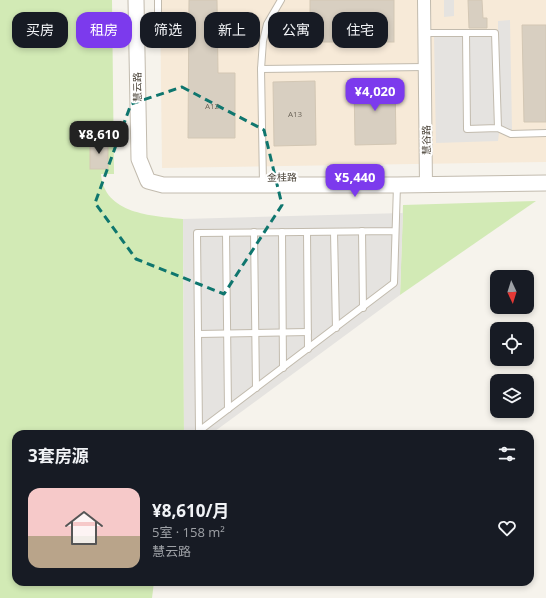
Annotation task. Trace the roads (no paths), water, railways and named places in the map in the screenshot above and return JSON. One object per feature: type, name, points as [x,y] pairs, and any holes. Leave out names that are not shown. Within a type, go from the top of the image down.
[{"type":"street","name":"慧云路","points":[[136,0],[140,20]]},
{"type":"street","name":"慧云路","points":[[143,12],[145,0]]},
{"type":"street","name":"慧谷路","points":[[424,0],[426,180]]},
{"type":"street","name":"慧云路","points":[[142,48],[147,159],[154,173],[163,181]]},
{"type":"street","name":"金桂路","points":[[263,181],[397,185],[426,180],[546,175]]},
{"type":"street","name":"金桂路","points":[[163,181],[426,180],[546,183]]},
{"type":"lane","points":[[158,0],[158,12]]},
{"type":"lane","points":[[263,181],[261,68],[263,41],[267,24],[281,0]]},
{"type":"lane","points":[[425,32],[495,33],[498,128]]},
{"type":"lane","points":[[466,33],[467,129],[498,128],[511,134],[546,134]]},
{"type":"lane","points":[[261,68],[425,66]]},
{"type":"lane","points":[[201,430],[394,284],[397,185]]},
{"type":"lane","points":[[362,231],[363,308]]},
{"type":"lane","points":[[200,430],[197,233],[396,231]]},
{"type":"lane","points":[[226,232],[228,409]]},
{"type":"lane","points":[[254,232],[256,388]]},
{"type":"lane","points":[[282,232],[283,368]]},
{"type":"lane","points":[[307,232],[308,349]]},
{"type":"lane","points":[[334,232],[336,328]]},
{"type":"lane","points":[[198,334],[308,332]]}]
